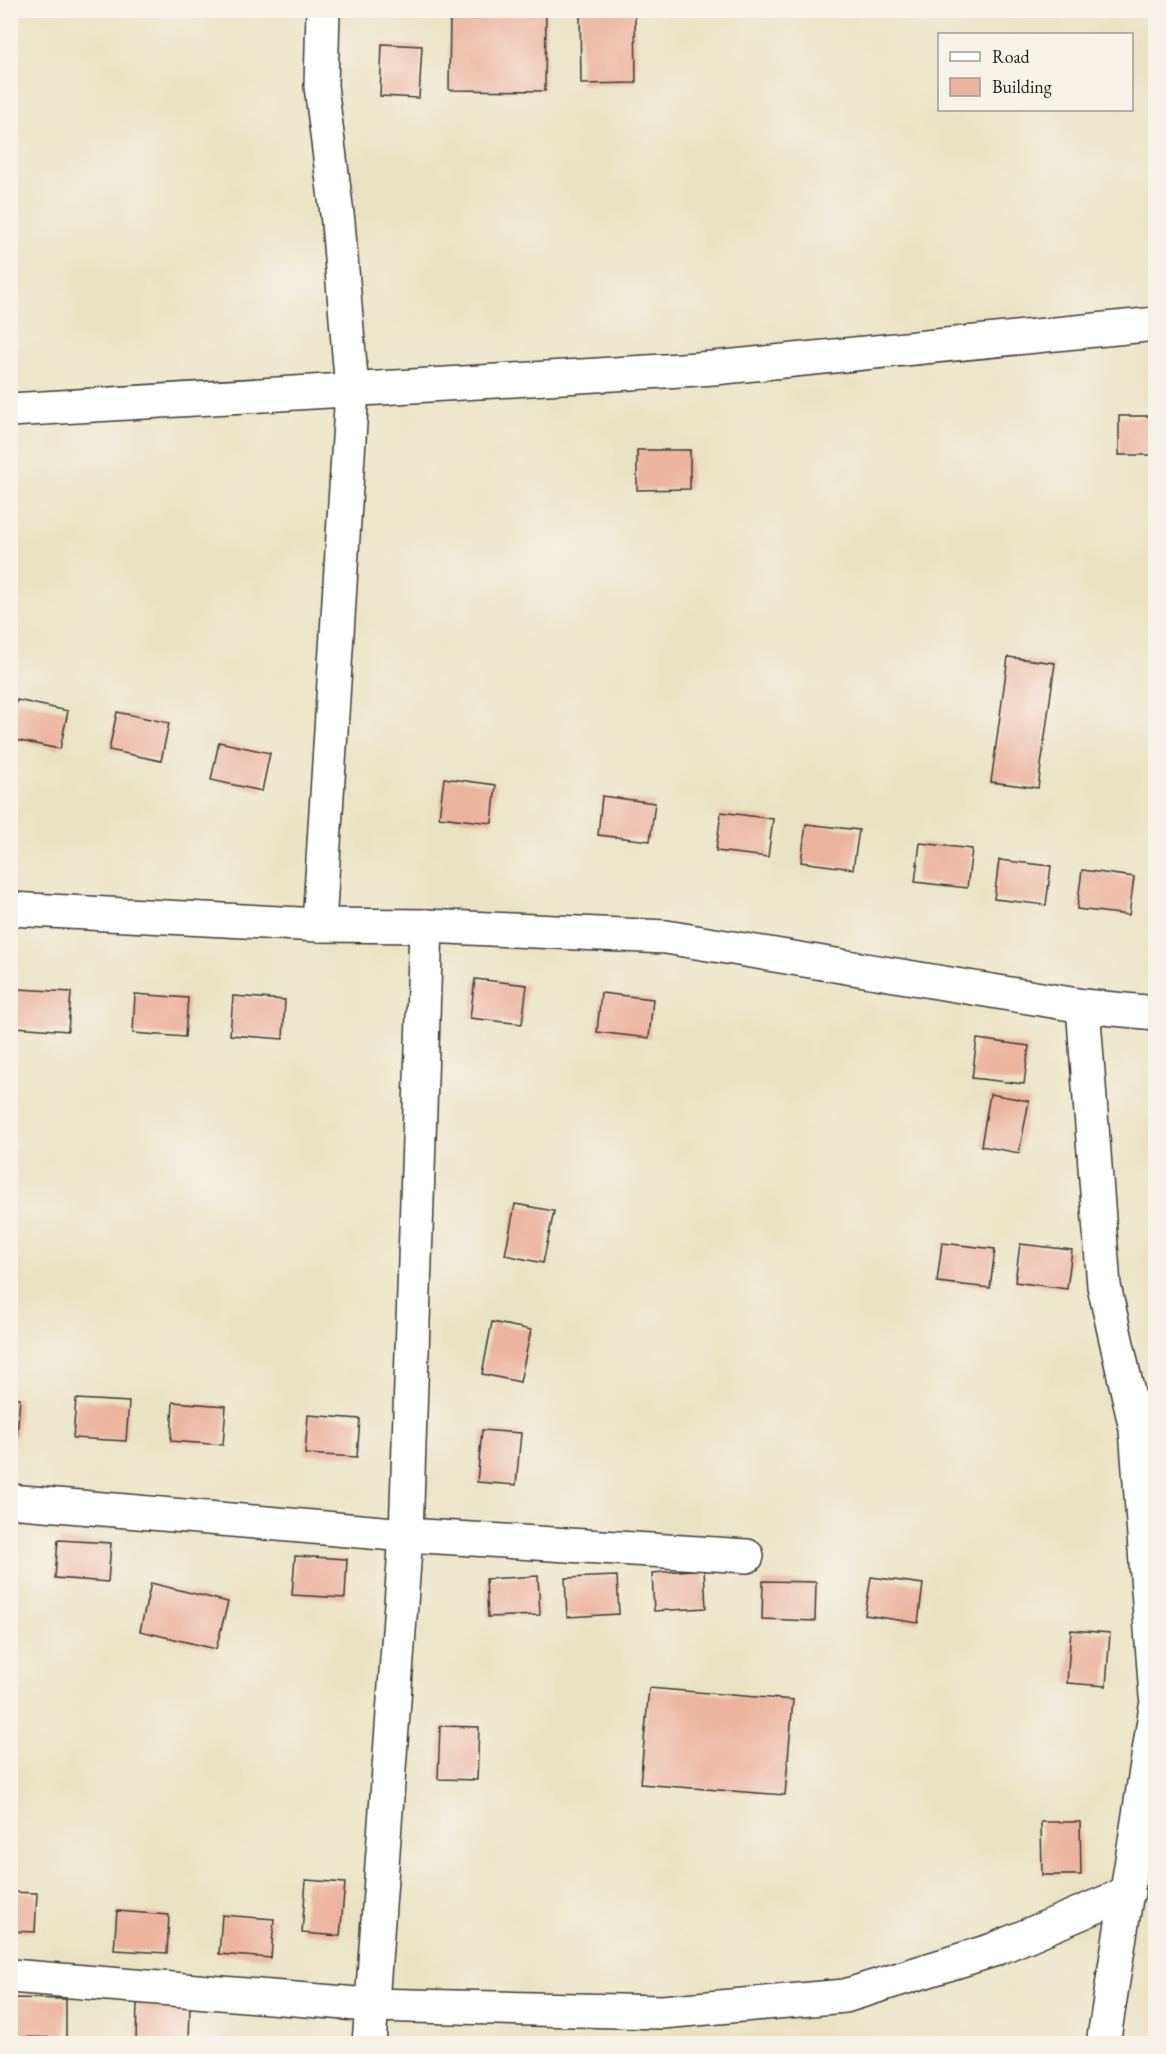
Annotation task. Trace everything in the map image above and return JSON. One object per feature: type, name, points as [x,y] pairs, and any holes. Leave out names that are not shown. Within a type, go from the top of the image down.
[{"type":"street","points":[[319,925],[352,390],[338,222],[321,86],[322,10]]},
{"type":"street","points":[[10,410],[714,368],[1155,324]]},
{"type":"street","points":[[10,909],[319,925],[426,926],[666,937],[1083,1006],[1155,1013]]},
{"type":"street","points":[[369,2043],[370,2004],[406,1535],[426,926]]},
{"type":"street","points":[[1083,1006],[1104,1286],[1136,1429],[1155,1696]]},
{"type":"street","points":[[10,1501],[406,1535],[747,1556]]},
{"type":"street","points":[[1103,2043],[1155,1707]]},
{"type":"street","points":[[10,1976],[370,2004],[662,2012],[845,1996],[993,1950],[1128,1893]]},
{"type":"building","points":[[580,10],[635,10],[636,83],[581,84]]},
{"type":"building","points":[[450,13],[546,13],[545,91],[449,90]]},
{"type":"building","points":[[382,44],[422,46],[419,98],[380,96]]},
{"type":"building","points":[[1119,416],[1156,416],[1156,455],[1119,455]]},
{"type":"building","points":[[637,450],[690,450],[690,489],[637,490]]},
{"type":"building","points":[[1008,657],[1055,663],[1038,788],[991,782]]},
{"type":"building","points":[[17,700],[68,711],[60,749],[10,739]]},
{"type":"building","points":[[117,712],[169,723],[161,761],[109,750]]},
{"type":"building","points":[[219,742],[270,753],[262,791],[211,780]]},
{"type":"building","points":[[444,778],[496,785],[492,823],[439,817]]},
{"type":"building","points":[[602,796],[655,803],[650,841],[598,835]]},
{"type":"building","points":[[721,812],[773,819],[768,857],[716,851]]},
{"type":"building","points":[[806,824],[859,830],[853,869],[801,862]]},
{"type":"building","points":[[920,843],[972,849],[967,888],[915,882]]},
{"type":"building","points":[[999,860],[1051,866],[1046,905],[994,899]]},
{"type":"building","points":[[1082,870],[1134,877],[1129,915],[1077,909]]},
{"type":"building","points":[[475,979],[527,985],[522,1024],[470,1018]]},
{"type":"building","points":[[18,989],[71,992],[68,1031],[15,1027]]},
{"type":"building","points":[[601,993],[653,999],[649,1038],[597,1032]]},
{"type":"building","points":[[135,994],[188,998],[185,1037],[133,1033]]},
{"type":"building","points":[[233,996],[285,1000],[283,1039],[230,1035]]},
{"type":"building","points":[[977,1039],[1029,1046],[1024,1084],[972,1078]]},
{"type":"building","points":[[1153,1093],[1156,1093],[1156,1146],[1152,1145]]},
{"type":"building","points":[[990,1094],[1029,1101],[1019,1153],[981,1146]]},
{"type":"building","points":[[515,1204],[554,1211],[543,1263],[505,1255]]},
{"type":"building","points":[[942,1243],[995,1249],[990,1288],[937,1282]]},
{"type":"building","points":[[1020,1244],[1072,1250],[1067,1289],[1015,1282]]},
{"type":"building","points":[[492,1322],[531,1330],[520,1382],[482,1374]]},
{"type":"building","points":[[10,1398],[20,1398],[17,1437],[10,1437]]},
{"type":"building","points":[[76,1399],[129,1402],[126,1441],[73,1438]]},
{"type":"building","points":[[173,1402],[226,1406],[223,1445],[171,1441]]},
{"type":"building","points":[[308,1415],[360,1419],[357,1457],[305,1454]]},
{"type":"building","points":[[482,1430],[521,1433],[516,1485],[477,1482]]},
{"type":"building","points":[[58,1540],[111,1543],[108,1582],[55,1578]]},
{"type":"building","points":[[295,1556],[347,1559],[345,1598],[292,1595]]},
{"type":"building","points":[[704,1569],[706,1608],[654,1611],[652,1573]]},
{"type":"building","points":[[538,1576],[540,1615],[488,1617],[486,1579]]},
{"type":"building","points":[[617,1576],[619,1614],[567,1617],[565,1578]]},
{"type":"building","points":[[871,1577],[923,1584],[918,1623],[865,1615]]},
{"type":"building","points":[[763,1581],[816,1582],[815,1621],[762,1619]]},
{"type":"building","points":[[151,1583],[228,1602],[216,1649],[140,1631]]},
{"type":"building","points":[[1071,1630],[1110,1633],[1106,1686],[1067,1683]]},
{"type":"building","points":[[649,1688],[793,1700],[785,1795],[640,1784]]},
{"type":"building","points":[[440,1726],[479,1727],[477,1780],[438,1779]]},
{"type":"building","points":[[1041,1822],[1080,1822],[1081,1875],[1042,1875]]},
{"type":"building","points":[[306,1880],[345,1883],[340,1936],[302,1933]]},
{"type":"building","points":[[10,1892],[37,1893],[35,1932],[10,1931]]},
{"type":"building","points":[[117,1911],[169,1915],[167,1953],[114,1950]]},
{"type":"building","points":[[222,1915],[274,1919],[271,1958],[219,1954]]},
{"type":"building","points":[[13,1998],[66,1999],[66,2038],[13,2037]]},
{"type":"building","points":[[137,2003],[190,2004],[189,2043],[136,2042]]}]
